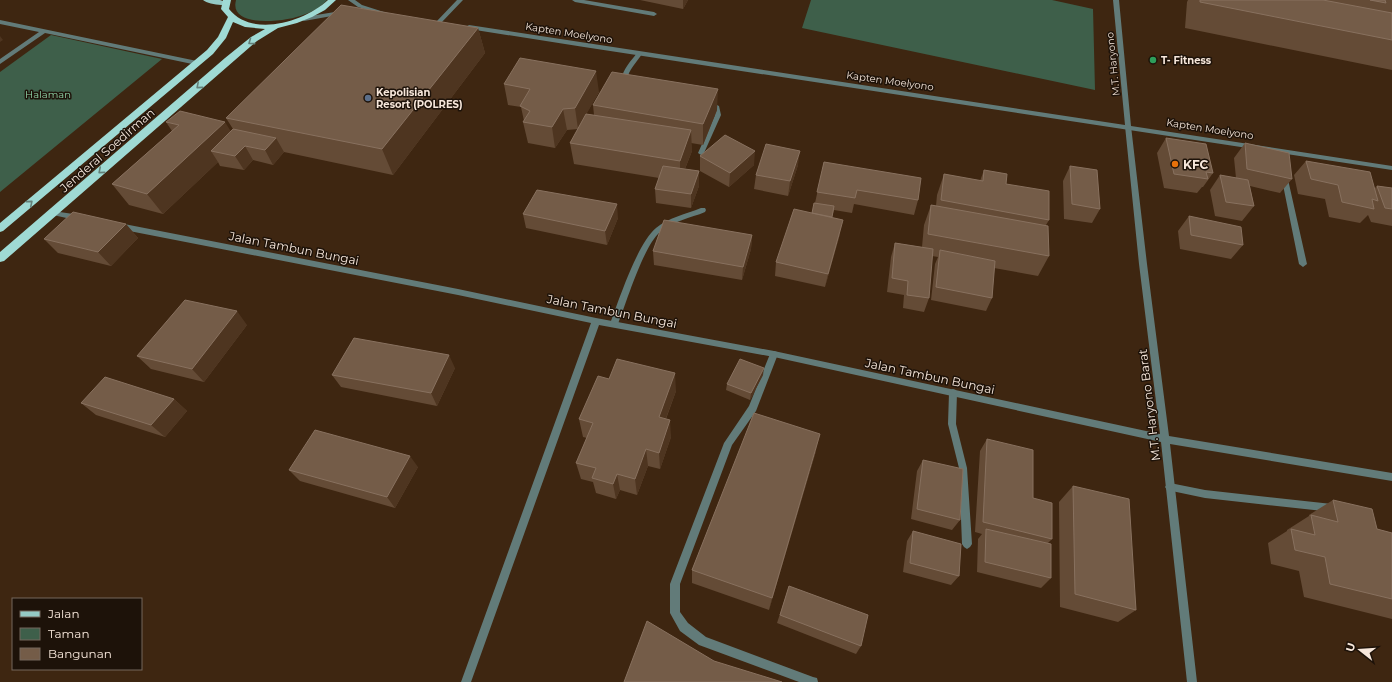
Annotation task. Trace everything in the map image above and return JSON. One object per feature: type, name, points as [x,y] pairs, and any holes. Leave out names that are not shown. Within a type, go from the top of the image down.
[{"type":"highway","points":[[226,2],[226,9],[231,18],[249,25],[275,26],[304,19],[323,9],[332,0]]},
{"type":"highway","name":"Jenderal Soedirman","points":[[0,228],[210,52],[222,38],[231,18]]},
{"type":"highway","name":"Jenderal Soedirman","points":[[0,258],[171,114],[228,60],[254,39],[275,26]]},
{"type":"main road","points":[[206,0],[226,2]]},
{"type":"street","points":[[351,0],[360,6],[384,13]]},
{"type":"street","points":[[439,22],[460,0]]},
{"type":"street","points":[[575,0],[654,14]]},
{"type":"street","name":"M.T. Haryono","points":[[1116,0],[1128,126]]},
{"type":"street","points":[[354,11],[392,14]]},
{"type":"street","points":[[304,19],[347,12]]},
{"type":"street","points":[[431,21],[447,23]]},
{"type":"street","points":[[0,22],[197,63]]},
{"type":"street","name":"Kapten Moelyono","points":[[462,26],[640,54],[1128,126],[1280,157],[1392,168]]},
{"type":"street","points":[[0,62],[44,31]]},
{"type":"street","points":[[631,87],[627,86],[624,80],[626,73],[640,54]]},
{"type":"street","points":[[700,153],[718,115],[717,107],[710,103],[703,102]]},
{"type":"street","name":"M.T. Haryono Barat","points":[[1128,126],[1192,682]]},
{"type":"street","points":[[1280,157],[1303,264]]},
{"type":"street","points":[[614,324],[647,243],[658,230],[672,222],[703,210]]},
{"type":"street","points":[[53,213],[92,220]]},
{"type":"street","name":"Jalan Tambun Bungai","points":[[108,224],[458,292],[596,321],[774,354],[1165,439],[1392,477]]},
{"type":"street","points":[[466,682],[596,321]]},
{"type":"street","points":[[774,354],[752,408],[728,443],[675,584],[675,613],[684,627],[703,640],[813,682]]},
{"type":"street","points":[[953,393],[952,424],[963,468],[967,544]]},
{"type":"street","points":[[1170,487],[1213,495],[1294,503],[1340,510]]},
{"type":"green space","points":[[236,0],[327,0],[313,11],[306,14],[274,21],[261,21],[250,20],[241,16],[236,10]]},
{"type":"green space","points":[[811,0],[1052,0],[1093,9],[1095,90],[802,28]]},
{"type":"green space","name":"Halaman","points":[[51,35],[162,59],[0,192],[0,72]]},
{"type":"building","points":[[1200,0],[1323,0],[1392,13],[1392,40],[1200,2]]},
{"type":"building","points":[[1370,0],[1385,0],[1386,3]]},
{"type":"building","name":"Kepolisian Resort (POLRES)","points":[[341,5],[478,28],[382,149],[226,118]]},
{"type":"building","points":[[520,58],[596,71],[575,108],[563,109],[552,127],[523,122],[530,111],[520,106],[530,89],[504,84]]},
{"type":"building","points":[[612,72],[718,89],[703,124],[593,105]]},
{"type":"building","points":[[180,111],[225,122],[147,194],[112,184],[179,125],[166,122]]},
{"type":"building","points":[[586,114],[691,130],[680,161],[570,143]]},
{"type":"building","points":[[233,129],[276,138],[265,150],[245,146],[235,156],[211,151]]},
{"type":"building","points":[[725,135],[755,151],[730,173],[700,156]]},
{"type":"building","points":[[1166,138],[1206,144],[1213,173],[1206,172],[1208,179],[1174,174]]},
{"type":"building","points":[[1245,143],[1289,153],[1292,179],[1247,169]]},
{"type":"building","points":[[766,144],[800,151],[790,181],[756,175]]},
{"type":"building","points":[[1306,161],[1370,172],[1378,201],[1372,199],[1374,209],[1342,202],[1338,185],[1311,179]]},
{"type":"building","points":[[824,162],[921,178],[918,200],[857,190],[855,198],[817,192]]},
{"type":"building","points":[[663,166],[699,171],[691,194],[655,189]]},
{"type":"building","points":[[1070,166],[1097,170],[1100,209],[1072,204]]},
{"type":"building","points":[[984,170],[1007,174],[1006,184],[1049,191],[1049,220],[941,200],[944,174],[983,181]]},
{"type":"building","points":[[1220,175],[1248,180],[1254,206],[1226,202]]},
{"type":"building","points":[[1377,186],[1392,188],[1392,209],[1385,208]]},
{"type":"building","points":[[537,190],[617,204],[605,231],[523,214]]},
{"type":"building","points":[[814,203],[834,206],[832,217],[812,213]]},
{"type":"building","points":[[931,205],[1048,226],[1049,256],[928,234]]},
{"type":"building","points":[[794,209],[843,220],[828,274],[776,262]]},
{"type":"building","points":[[73,212],[126,224],[98,252],[44,239]]},
{"type":"building","points":[[1189,216],[1241,227],[1243,245],[1191,235]]},
{"type":"building","points":[[664,220],[752,235],[743,267],[653,251]]},
{"type":"building","points":[[895,243],[933,249],[929,298],[907,295],[908,281],[892,278]]},
{"type":"building","points":[[940,250],[995,261],[992,298],[936,287]]},
{"type":"building","points":[[185,300],[237,311],[192,369],[137,356]]},
{"type":"building","points":[[354,338],[449,355],[431,393],[332,375]]},
{"type":"building","points":[[617,359],[675,373],[659,417],[670,420],[659,453],[646,449],[635,479],[617,474],[613,484],[592,478],[596,468],[576,463],[593,423],[579,419],[598,376],[609,379]]},
{"type":"building","points":[[740,359],[764,368],[751,393],[727,384]]},
{"type":"building","points":[[105,377],[174,399],[151,425],[81,403]]},
{"type":"building","points":[[754,413],[820,434],[772,598],[692,570]]},
{"type":"building","points":[[315,430],[410,456],[387,497],[289,470]]},
{"type":"building","points":[[987,439],[1033,450],[1033,498],[1052,503],[1052,539],[983,522]]},
{"type":"building","points":[[923,460],[963,469],[960,520],[917,509]]},
{"type":"building","points":[[1073,486],[1129,499],[1136,610],[1075,594]]},
{"type":"building","points":[[1333,500],[1372,509],[1377,529],[1392,533],[1392,599],[1330,584],[1325,557],[1295,550],[1291,529],[1315,535],[1311,515],[1338,522]]},
{"type":"building","points":[[986,529],[1051,544],[1051,578],[985,562]]},
{"type":"building","points":[[913,531],[961,544],[959,576],[910,563]]},
{"type":"building","points":[[789,586],[868,615],[861,646],[780,615]]},
{"type":"building","points":[[647,621],[714,661],[782,682],[624,682]]},
{"type":"place","name":"T- Fitness","points":[[1153,60]]},
{"type":"place","name":"Kepolisian Resort (POLRES)","points":[[368,98]]},
{"type":"place","name":"KFC","points":[[1175,164]]}]
